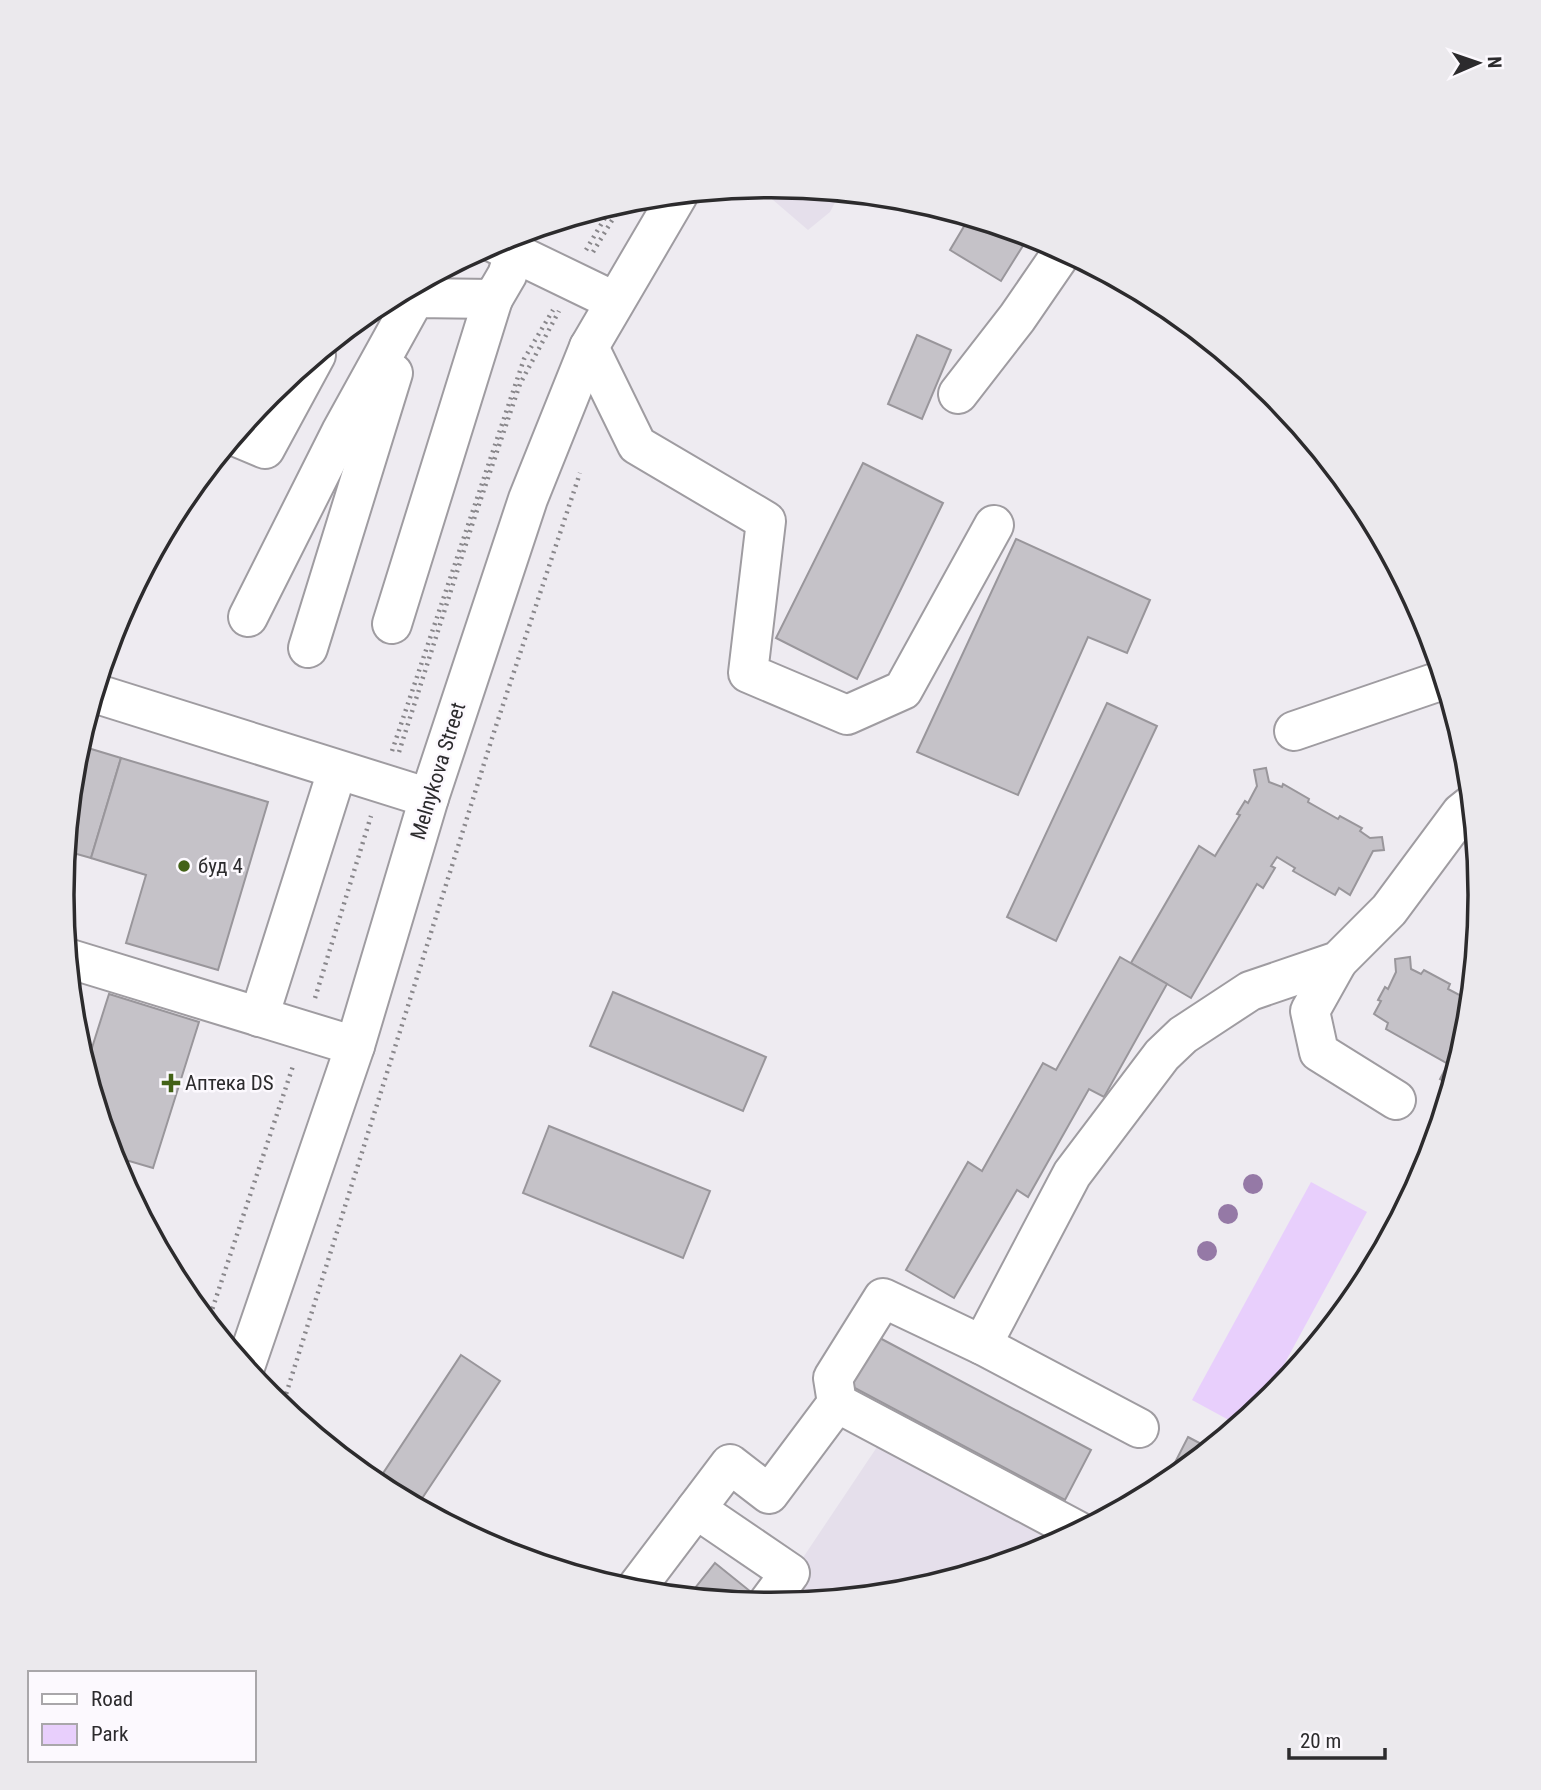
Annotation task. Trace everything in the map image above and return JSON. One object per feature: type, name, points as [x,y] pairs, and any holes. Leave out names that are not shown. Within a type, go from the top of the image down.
[{"type":"street","name":"Melnykova Street","points":[[248,1357],[355,1046],[429,799],[527,499],[589,347],[672,205]]},
{"type":"street","points":[[509,249],[614,301]]},
{"type":"street","points":[[392,624],[493,299],[507,275],[504,251]]},
{"type":"street","points":[[958,394],[1017,318],[1057,260]]},
{"type":"street","points":[[415,298],[493,299]]},
{"type":"street","points":[[248,617],[341,432],[415,298]]},
{"type":"street","points":[[308,648],[415,298]]},
{"type":"street","points":[[589,347],[637,445],[766,521],[748,673],[847,715],[903,690],[994,525]]},
{"type":"street","points":[[242,440],[265,449],[303,378]]},
{"type":"street","points":[[1294,732],[1435,683]]},
{"type":"street","points":[[103,695],[429,799]]},
{"type":"street","points":[[259,1017],[337,771]]},
{"type":"street","points":[[1395,1100],[1319,1052],[1310,1011],[1338,961],[1389,911],[1463,812]]},
{"type":"street","points":[[77,961],[355,1046]]},
{"type":"street","points":[[982,1345],[1073,1174],[1162,1055],[1183,1035],[1250,990],[1338,961]]},
{"type":"street","points":[[1250,990],[1315,1035]]},
{"type":"street","points":[[642,1580],[730,1464],[769,1494],[837,1404],[833,1378],[883,1298],[982,1345],[1139,1428]]},
{"type":"street","points":[[837,1404],[1067,1525]]},
{"type":"street","points":[[696,1509],[790,1573],[776,1592]]},
{"type":"path","points":[[286,1395],[490,745],[583,463]]},
{"type":"shaded area","points":[[771,198],[836,201],[830,212],[808,230]]},
{"type":"shaded area","points":[[881,1441],[1051,1533],[995,1555],[906,1579],[816,1591],[780,1592]]},
{"type":"green space","points":[[1311,1182],[1367,1212],[1282,1369],[1229,1420],[1192,1400]]},
{"type":"building","points":[[964,226],[1023,246],[1001,281],[950,250]]},
{"type":"building","points":[[917,335],[951,350],[922,419],[888,404]]},
{"type":"building","points":[[863,463],[943,503],[857,679],[776,638]]},
{"type":"building","points":[[1016,539],[1150,600],[1127,653],[1088,637],[1018,795],[917,752]]},
{"type":"building","points":[[1107,703],[1157,726],[1056,941],[1007,917]]},
{"type":"building","points":[[89,748],[121,758],[91,858],[75,853],[79,804]]},
{"type":"building","name":"буд 4","points":[[121,758],[268,802],[218,970],[126,943],[146,875],[91,858]]},
{"type":"building","points":[[1266,768],[1269,782],[1282,787],[1283,784],[1338,819],[1340,816],[1362,828],[1360,831],[1370,838],[1382,837],[1384,850],[1373,851],[1350,895],[1339,888],[1335,895],[1293,871],[1295,868],[1277,857],[1271,866],[1275,868],[1263,888],[1257,884],[1191,998],[1131,963],[1199,846],[1215,856],[1240,815],[1237,814],[1245,801],[1248,803],[1257,786],[1254,770]]},
{"type":"building","points":[[1120,957],[1167,984],[1104,1097],[1089,1089],[1028,1197],[1017,1190],[954,1298],[906,1270],[968,1162],[982,1171],[1043,1063],[1056,1070]]},
{"type":"building","points":[[1410,957],[1411,969],[1421,974],[1424,970],[1450,984],[1448,989],[1460,995],[1447,1063],[1386,1029],[1388,1023],[1374,1014],[1381,1001],[1378,1000],[1385,987],[1388,989],[1396,972],[1395,959]]},
{"type":"building","points":[[613,992],[766,1057],[743,1111],[590,1046]]},
{"type":"building","points":[[109,994],[199,1022],[153,1168],[126,1160],[110,1119],[91,1050]]},
{"type":"building","points":[[549,1126],[710,1191],[683,1258],[523,1193]]},
{"type":"building","points":[[876,1336],[1091,1450],[1065,1500],[851,1386]]},
{"type":"building","points":[[461,1355],[500,1381],[422,1499],[382,1474]]},
{"type":"building","points":[[1188,1437],[1200,1444],[1195,1448],[1175,1463]]},
{"type":"building","points":[[715,1563],[750,1592],[725,1591],[695,1588]]},
{"type":"place","name":"буд 4","points":[[184,866]]},
{"type":"place","name":"Аптека DS","points":[[171,1083]]}]
